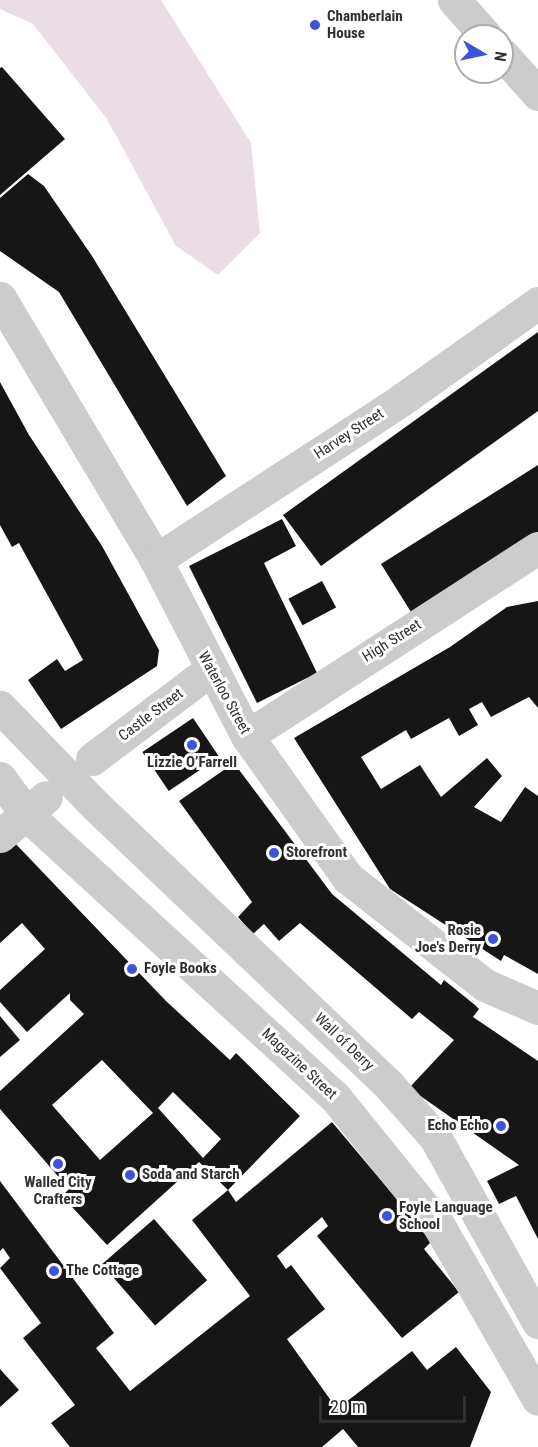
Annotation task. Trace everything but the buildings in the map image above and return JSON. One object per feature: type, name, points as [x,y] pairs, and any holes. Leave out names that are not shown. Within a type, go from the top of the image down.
[{"type":"street","points":[[454,0],[475,24]]},
{"type":"street","points":[[514,67],[538,94]]},
{"type":"street","name":"Waterloo Street","points":[[0,298],[156,560],[210,670],[247,736],[348,878],[485,985],[538,1008]]},
{"type":"street","name":"Harvey Street","points":[[156,560],[400,400],[538,303]]},
{"type":"street","name":"High Street","points":[[247,736],[538,548]]},
{"type":"street","name":"Castle Street","points":[[92,759],[210,670]]},
{"type":"street","name":"Wall of Derry","points":[[0,707],[96,806],[381,1077],[435,1137],[538,1322]]},
{"type":"street","name":"Magazine Street","points":[[0,778],[36,805],[335,1096],[439,1226],[538,1399]]},
{"type":"street","points":[[0,836],[36,805]]},
{"type":"shaded area","points":[[0,0],[161,0],[251,143],[260,233],[218,275],[176,246],[107,119],[33,24],[0,9]]},
{"type":"place","name":"Chamberlain House","points":[[315,25]]},
{"type":"place","name":"Lizzie O’Farrell","points":[[192,745]]},
{"type":"place","name":"Storefront","points":[[274,853]]},
{"type":"place","name":"Rosie Joe's Derry","points":[[493,939]]},
{"type":"place","name":"Foyle Books","points":[[132,969]]},
{"type":"place","name":"Echo Echo","points":[[501,1126]]},
{"type":"place","name":"Walled City Crafters","points":[[58,1164]]},
{"type":"place","name":"Soda and Starch","points":[[130,1175]]},
{"type":"place","name":"Foyle Language School","points":[[387,1216]]},
{"type":"place","name":"The Cottage","points":[[54,1271]]}]
